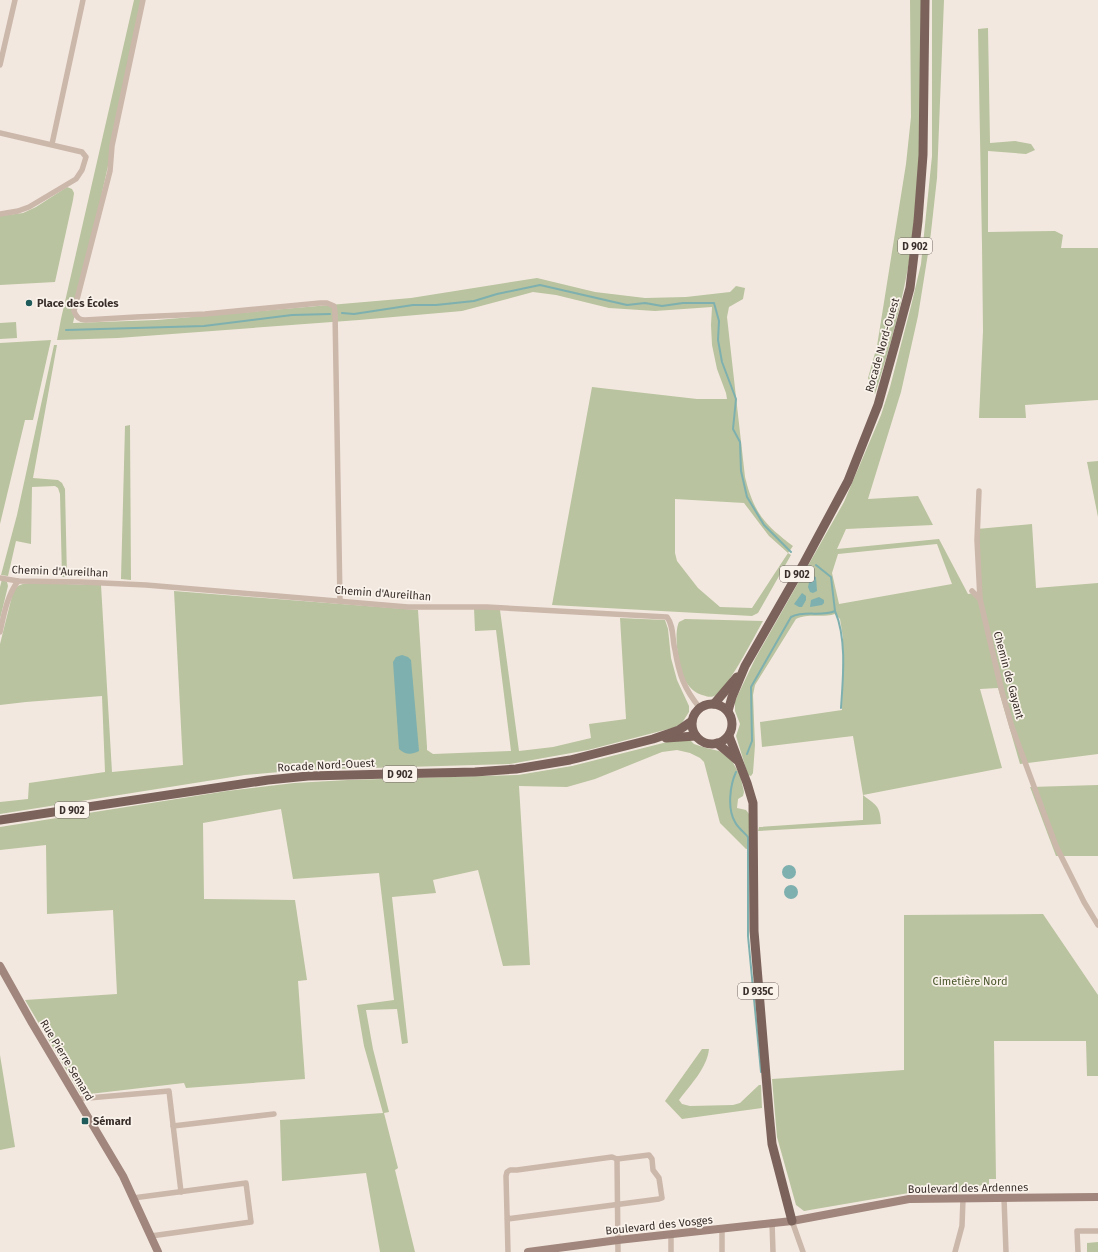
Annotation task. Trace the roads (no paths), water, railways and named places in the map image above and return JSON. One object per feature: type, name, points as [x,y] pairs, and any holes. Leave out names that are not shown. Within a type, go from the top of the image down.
[{"type":"main road","name":"Rocade Nord-Ouest","points":[[728,711],[732,697],[745,666],[804,563],[848,481],[878,405],[903,316],[910,288],[918,221],[923,155],[925,0]]},
{"type":"main road","name":"Rocade Nord-Ouest","points":[[714,704],[745,666]]},
{"type":"main road","points":[[709,704],[714,704],[724,707],[728,711],[731,716],[732,730],[729,736],[721,742],[705,743],[696,736],[693,730],[692,720],[695,712],[700,708],[709,704]]},
{"type":"main road","name":"Rocade Nord-Ouest","points":[[0,820],[268,780],[308,776],[475,772],[516,769],[570,760],[653,739],[679,730],[692,720]]},
{"type":"main road","name":"Rocade Nord-Ouest","points":[[653,739],[696,736]]},
{"type":"main road","name":"D 935C","points":[[729,736],[753,803],[754,932],[772,1144],[792,1221]]},
{"type":"main road","name":"D 935C","points":[[717,743],[738,761]]},
{"type":"main road","name":"Rue Pierre Semard","points":[[0,966],[32,1023],[124,1176],[158,1252]]},
{"type":"main road","name":"Boulevard des Ardennes","points":[[792,1221],[908,1199],[1098,1197]]},
{"type":"main road","name":"Boulevard des Vosges","points":[[528,1252],[554,1250],[618,1240],[792,1221]]},
{"type":"street","points":[[0,65],[15,0]]},
{"type":"street","points":[[52,144],[83,0]]},
{"type":"street","points":[[143,0],[112,146],[110,171],[74,311],[75,316],[79,319],[85,320],[205,314],[320,303],[327,303],[334,306],[338,381],[340,601]]},
{"type":"street","points":[[0,133],[82,152],[86,157],[82,170],[76,179],[29,207],[18,211],[0,214]]},
{"type":"street","name":"Chemin de Gayant","points":[[979,491],[977,540],[980,599],[1002,692],[1012,727],[1060,857],[1098,925]]},
{"type":"street","name":"Chemin d'Aureilhan","points":[[0,578],[18,581],[146,585],[408,607],[487,607],[667,617],[672,627],[674,650],[682,681],[691,697],[700,708]]},
{"type":"street","points":[[0,632],[8,600],[12,589],[18,581]]},
{"type":"street","points":[[972,590],[980,599]]},
{"type":"street","points":[[77,1099],[169,1091],[180,1192]]},
{"type":"street","points":[[173,1126],[274,1114]]},
{"type":"street","points":[[507,1219],[659,1199],[662,1198],[660,1178],[653,1170],[651,1156],[616,1159],[612,1157],[510,1170],[507,1172],[507,1219],[508,1252]]},
{"type":"street","points":[[616,1159],[618,1252]]},
{"type":"street","points":[[133,1198],[246,1183],[251,1222],[151,1236]]},
{"type":"street","points":[[1004,1198],[1006,1252]]},
{"type":"street","points":[[956,1252],[962,1226],[963,1199]]},
{"type":"street","points":[[792,1221],[803,1252]]},
{"type":"street","points":[[772,1222],[772,1252]]},
{"type":"street","points":[[722,1229],[722,1252]]},
{"type":"street","points":[[1078,1252],[1077,1231],[1098,1230]]},
{"type":"street","points":[[671,1235],[671,1252]]},
{"type":"water","points":[[813,576],[816,577],[817,591],[813,593],[810,592],[808,587],[810,578]]},
{"type":"water","points":[[802,593],[806,596],[806,600],[802,607],[799,607],[794,604]]},
{"type":"water","points":[[819,597],[824,600],[824,603],[822,605],[810,607],[811,600]]},
{"type":"water","points":[[402,655],[411,660],[419,751],[411,754],[399,749],[393,662],[396,657]]},
{"type":"water","points":[[786,865],[792,865],[796,869],[796,875],[792,879],[786,879],[782,875],[782,869]]},
{"type":"water","points":[[791,885],[796,887],[798,892],[796,897],[791,899],[786,897],[784,892],[786,887]]},
{"type":"waterway","points":[[342,313],[354,314],[413,305],[436,305],[474,301],[497,294],[540,285],[627,305],[645,303],[662,306],[683,303],[714,303],[719,321],[718,340],[722,362],[736,399],[733,429],[740,442],[741,471],[747,497],[764,525],[791,552]]},
{"type":"waterway","points":[[66,330],[204,326],[292,315],[330,314]]},
{"type":"waterway","points":[[747,754],[752,741],[751,687],[791,617],[802,614],[830,613],[835,611],[831,577],[816,565]]},
{"type":"waterway","points":[[835,611],[839,622],[843,646],[841,708]]},
{"type":"waterway","points":[[736,772],[732,783],[730,804],[732,817],[748,837],[748,936],[761,1072]]},
{"type":"place","name":"Place des Écoles","points":[[29,303]]},
{"type":"place","name":"Sémard","points":[[85,1121]]},
{"type":"park label","name":"Cimetière Nord","points":[[970,981]]}]
